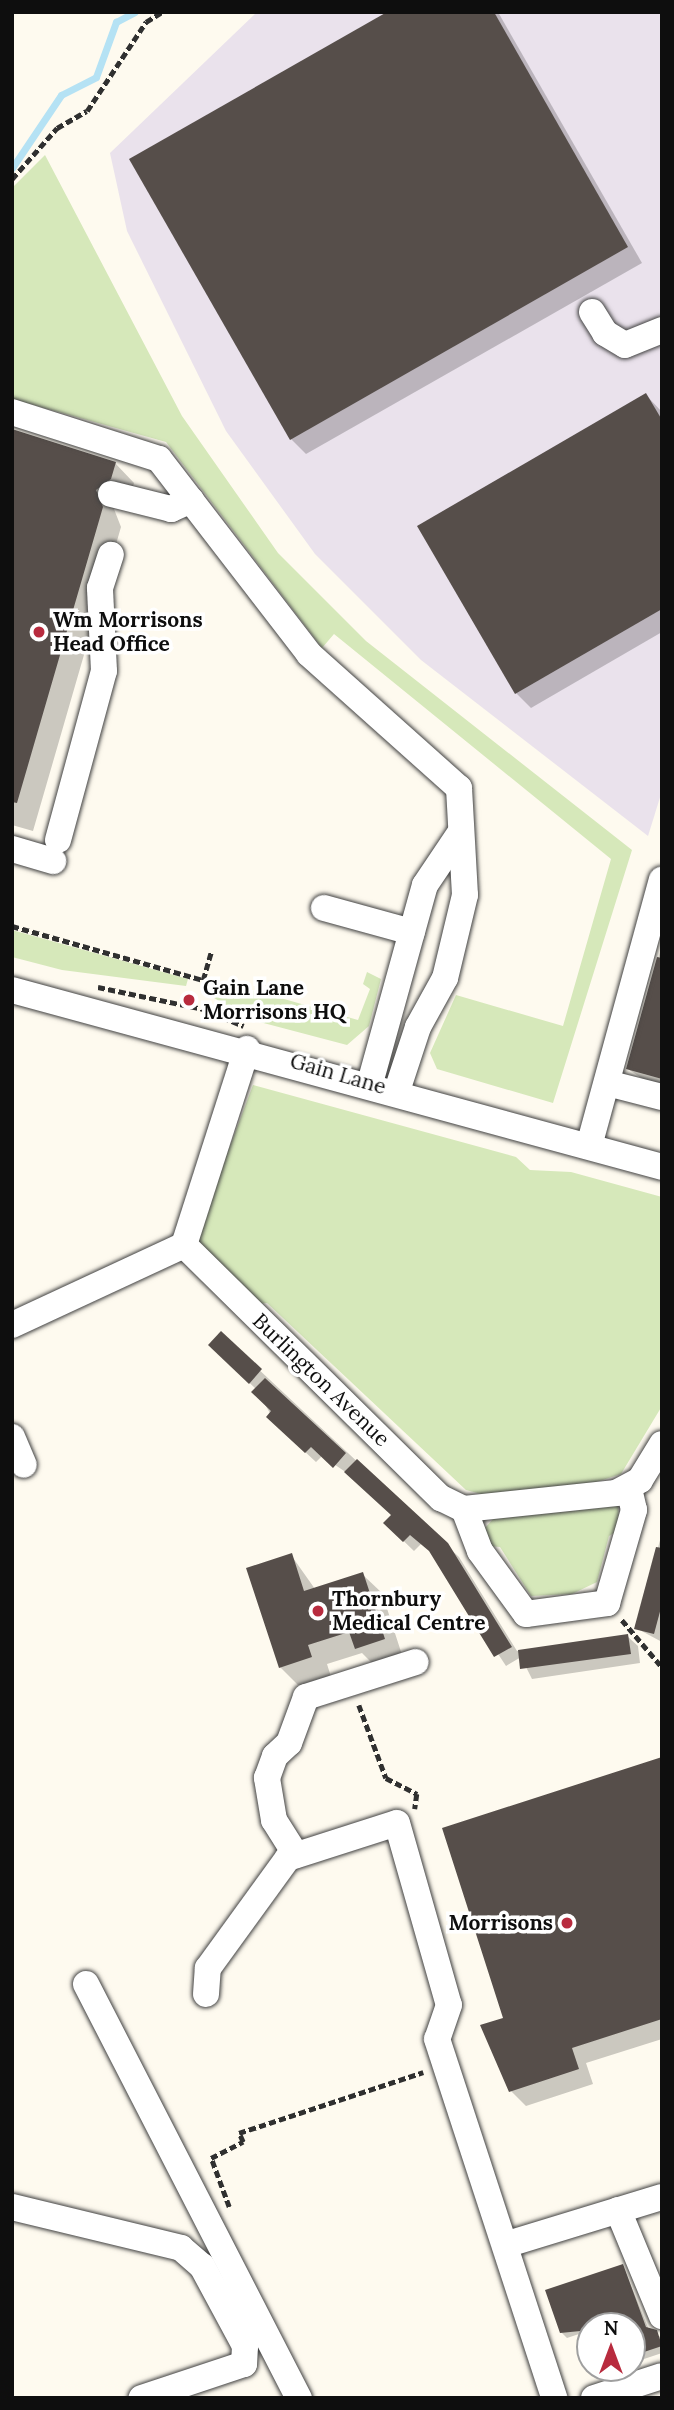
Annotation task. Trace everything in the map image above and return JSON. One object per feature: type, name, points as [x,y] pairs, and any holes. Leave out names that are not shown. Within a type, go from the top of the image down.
[{"type":"street","points":[[592,312],[605,333],[625,345],[662,330]]},
{"type":"street","points":[[12,412],[151,454],[191,500],[309,654],[453,778],[464,799],[460,833],[465,895],[445,978],[418,1027],[397,1091]]},
{"type":"street","points":[[111,494],[171,509],[191,500]]},
{"type":"street","points":[[12,849],[56,850],[104,671],[100,588],[111,555]]},
{"type":"street","points":[[370,1083],[425,885],[460,833]]},
{"type":"street","points":[[590,1146],[662,880]]},
{"type":"street","points":[[425,885],[465,895]]},
{"type":"street","points":[[324,908],[412,932]]},
{"type":"street","name":"Gain Lane","points":[[12,990],[250,1040],[370,1083],[662,1167]]},
{"type":"street","points":[[12,1325],[184,1245],[250,1040]]},
{"type":"street","points":[[607,1083],[662,1097]]},
{"type":"street","name":"Burlington Avenue","points":[[184,1245],[441,1497],[464,1509]]},
{"type":"street","points":[[12,1437],[24,1465]]},
{"type":"street","points":[[629,1488],[634,1510],[607,1603],[526,1614],[480,1551],[464,1509],[629,1488],[662,1444]]},
{"type":"street","points":[[296,1855],[274,1819],[267,1778],[275,1756],[289,1743],[306,1697],[416,1661]]},
{"type":"street","points":[[206,1994],[208,1968],[296,1855],[397,1822],[444,1979],[449,2005],[438,2039],[508,2244],[554,2398]]},
{"type":"street","points":[[86,1984],[216,2229],[299,2398]]},
{"type":"street","points":[[508,2244],[662,2197]]},
{"type":"street","points":[[12,2207],[181,2248],[202,2266],[245,2346],[244,2364],[142,2398]]},
{"type":"street","points":[[618,2210],[662,2316]]},
{"type":"street","points":[[518,2278],[547,2232]]},
{"type":"street","points":[[594,2398],[662,2376]]},
{"type":"path","points":[[12,179],[57,128],[87,111],[146,22],[162,12]]},
{"type":"path","points":[[12,926],[203,980],[211,951]]},
{"type":"path","points":[[89,986],[203,1009],[250,1040]]},
{"type":"path","points":[[607,1603],[662,1667]]},
{"type":"path","points":[[351,1682],[386,1778],[417,1794],[420,1806],[397,1822]]},
{"type":"path","points":[[216,2229],[230,2228],[228,2192],[211,2158],[243,2142],[239,2133],[446,2065]]},
{"type":"shaded area","points":[[257,12],[662,12],[662,791],[648,836],[421,660],[315,554],[226,431],[127,231],[110,153]]},
{"type":"green space","points":[[45,155],[182,416],[278,553],[366,641],[632,850],[553,1103],[437,1069],[430,1053],[456,995],[563,1026],[611,859],[334,634],[322,648],[166,442],[12,399],[12,188]]},
{"type":"green space","points":[[12,930],[188,979],[186,986],[62,970],[12,957]]},
{"type":"green space","points":[[367,972],[381,979],[369,1026],[347,1045],[248,1019],[203,991],[206,977],[358,1020],[370,989],[363,984]]},
{"type":"green space","points":[[253,1085],[516,1157],[530,1170],[571,1172],[662,1197],[662,1406],[621,1474],[572,1490],[504,1500],[466,1490],[267,1303],[258,1304],[195,1239]]},
{"type":"green space","points":[[618,1506],[620,1530],[609,1536],[597,1582],[572,1594],[531,1596],[500,1547],[489,1546],[485,1528],[493,1519]]},
{"type":"building","points":[[387,12],[494,12],[628,247],[290,440],[129,159]]},
{"type":"building","points":[[646,393],[662,420],[662,609],[515,694],[417,526]]},
{"type":"building","name":"Wm Morrisons Head Office","points":[[12,429],[116,462],[111,479],[96,490],[103,507],[17,803],[12,802]]},
{"type":"building","points":[[657,957],[662,958],[662,1079],[626,1069]]},
{"type":"building","points":[[221,1331],[262,1369],[249,1384],[208,1345]]},
{"type":"building","points":[[265,1378],[346,1453],[333,1468],[311,1447],[305,1453],[266,1417],[271,1411],[251,1392]]},
{"type":"building","points":[[357,1459],[448,1543],[512,1647],[494,1657],[429,1551],[410,1535],[403,1542],[383,1523],[391,1515],[344,1472]]},
{"type":"building","points":[[656,1547],[662,1548],[662,1604],[654,1634],[634,1629]]},
{"type":"building","name":"Thornbury Medical Centre","points":[[292,1553],[304,1591],[363,1572],[385,1639],[355,1649],[349,1632],[308,1645],[312,1657],[279,1668],[246,1568]]},
{"type":"building","points":[[628,1634],[631,1654],[520,1669],[518,1650]]},
{"type":"building","name":"Morrisons","points":[[662,1757],[662,2019],[572,2048],[579,2069],[509,2092],[480,2025],[503,2018],[442,1828]]},
{"type":"building","points":[[623,2264],[641,2312],[576,2312],[576,2331],[560,2333],[545,2290]]},
{"type":"building","points":[[646,2327],[657,2330],[662,2346],[646,2351]]},
{"type":"waterway","points":[[12,168],[61,95],[96,77],[116,22],[135,12]]},
{"type":"place","name":"Wm Morrisons Head Office","points":[[39,632]]},
{"type":"place","name":"Gain Lane Morrisons HQ","points":[[189,1000]]},
{"type":"place","name":"Thornbury Medical Centre","points":[[318,1611]]},
{"type":"place","name":"Morrisons","points":[[567,1923]]}]
